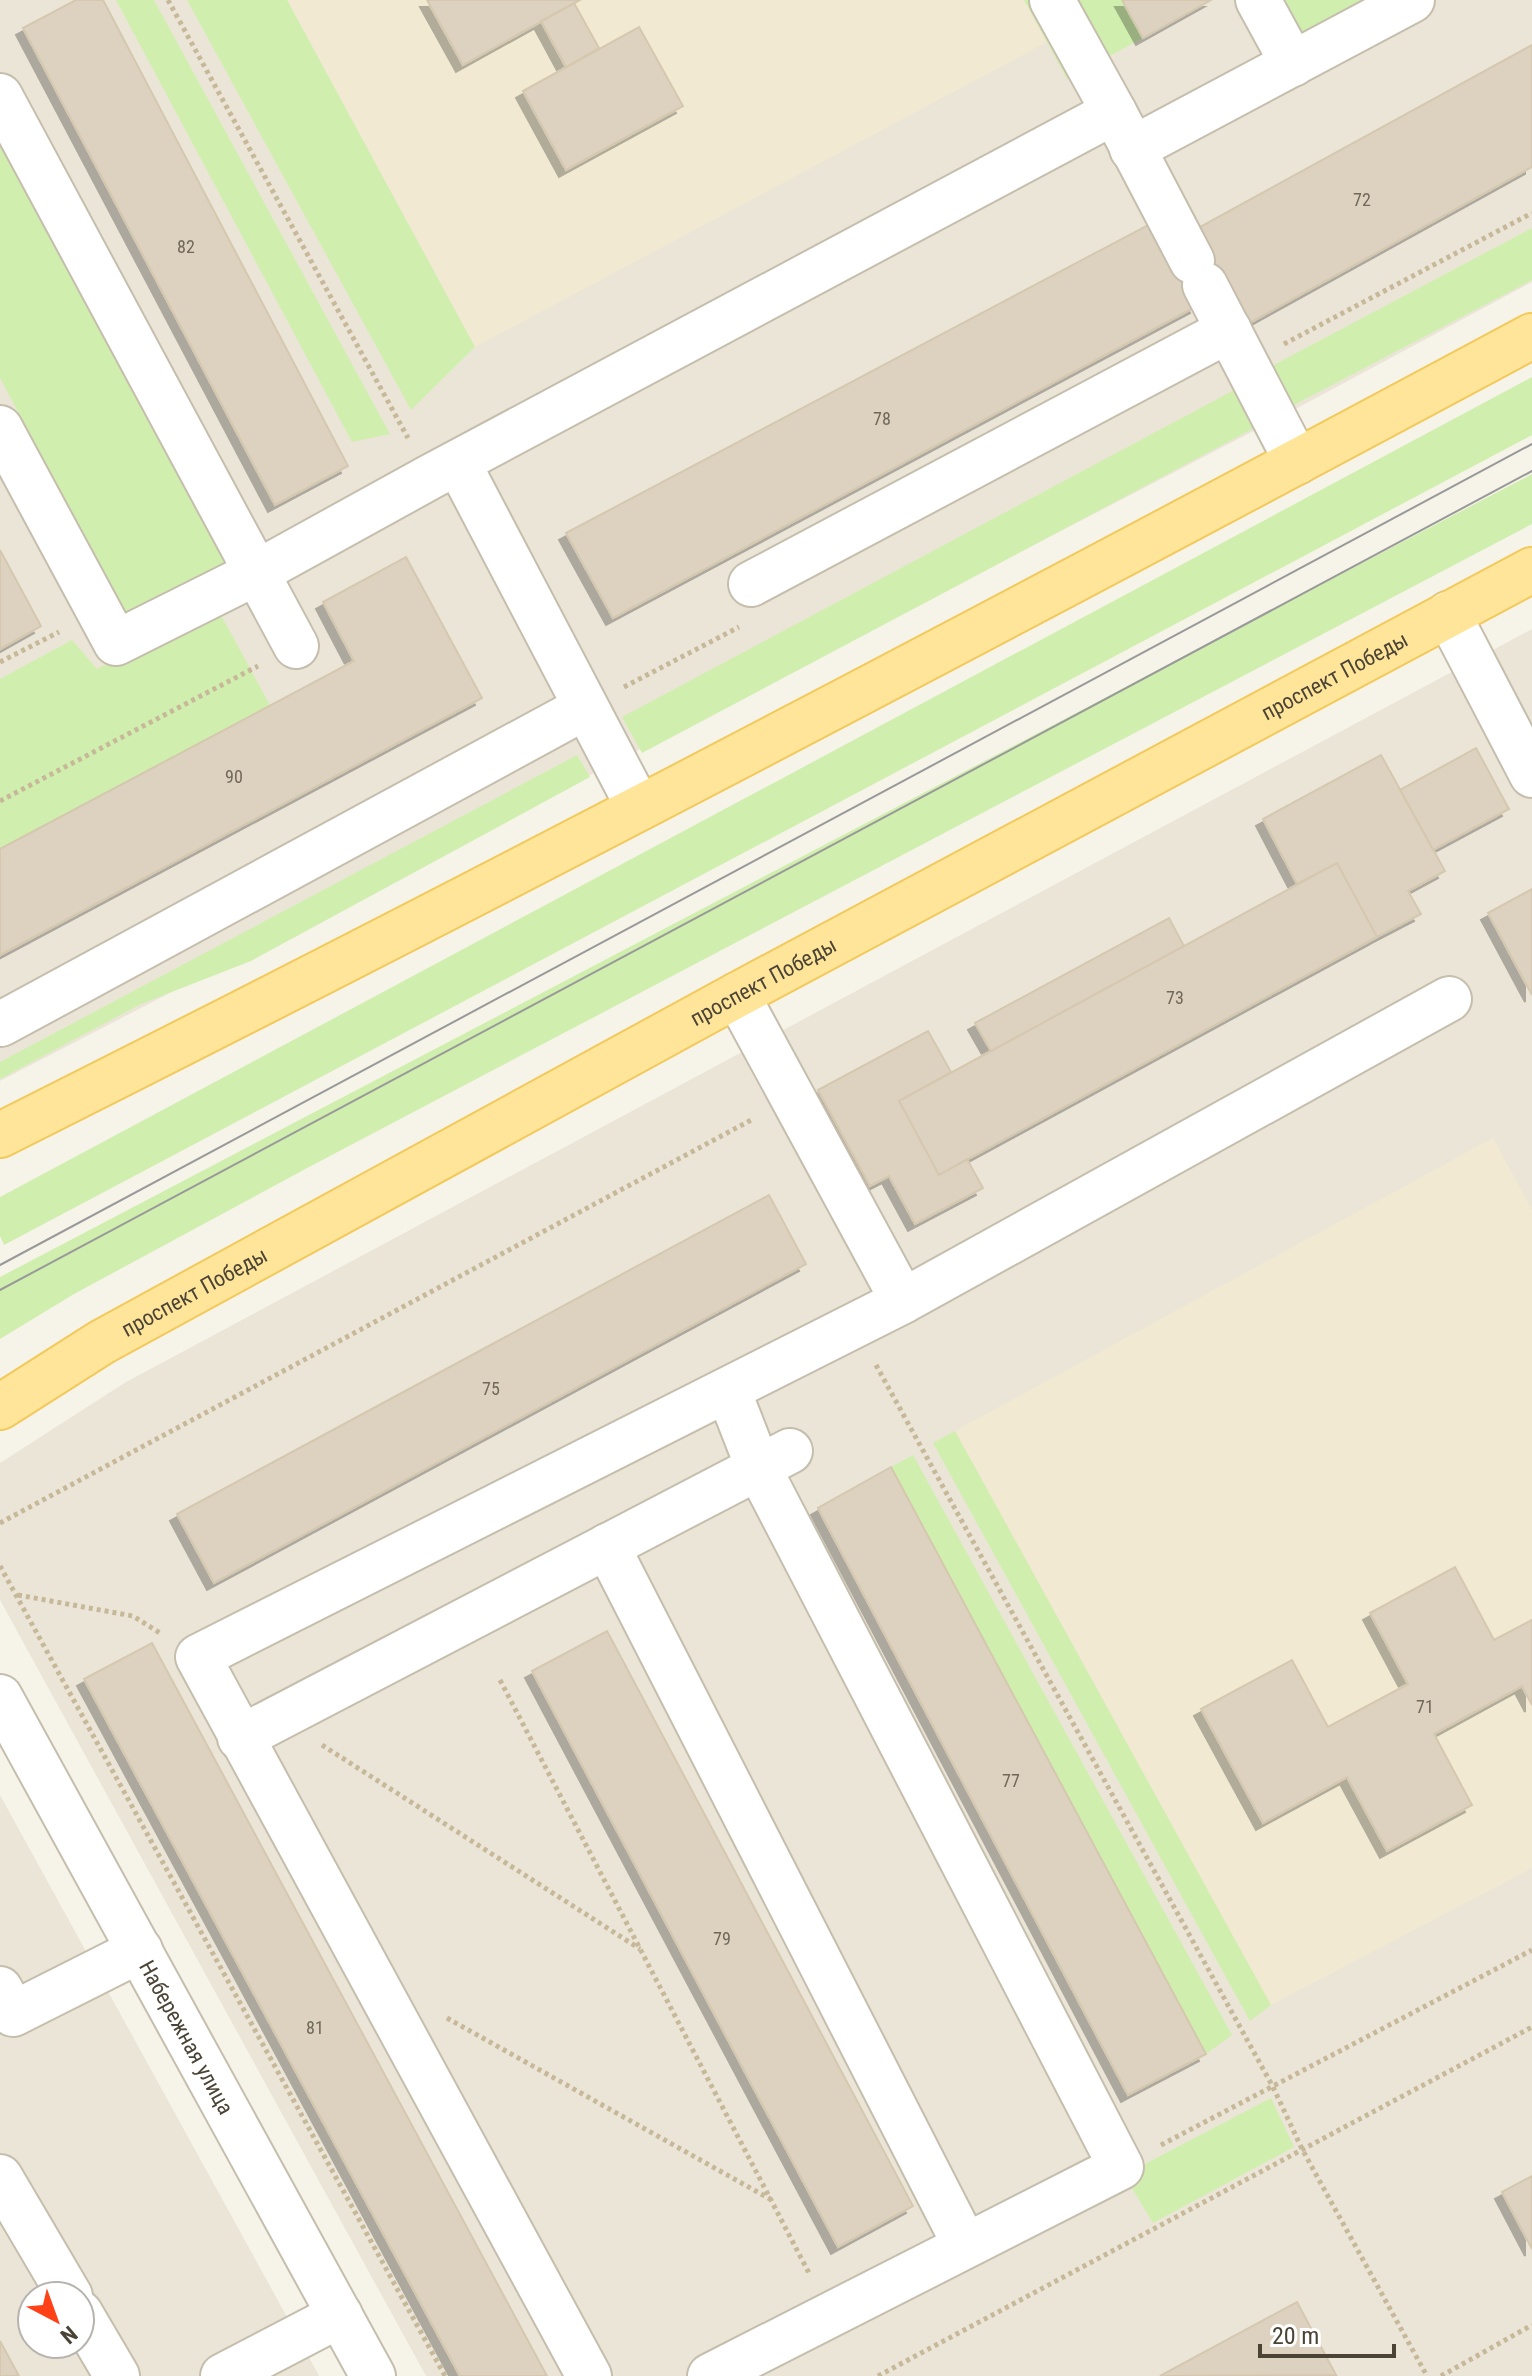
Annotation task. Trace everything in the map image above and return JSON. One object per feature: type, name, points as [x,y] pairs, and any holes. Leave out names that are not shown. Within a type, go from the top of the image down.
[{"type":"main road","points":[[0,1135],[639,808],[1532,336]]},
{"type":"main road","name":"проспект Победы","points":[[0,1407],[102,1342],[737,995],[1532,570]]},
{"type":"street","points":[[1052,0],[1297,462]]},
{"type":"street","points":[[1258,0],[1293,64]]},
{"type":"street","points":[[0,428],[116,643],[256,573],[444,470],[1123,130],[1293,64],[1412,0]]},
{"type":"street","points":[[0,96],[296,646]]},
{"type":"street","points":[[751,584],[1229,330]]},
{"type":"street","points":[[444,470],[639,808]]},
{"type":"street","points":[[1448,614],[1532,775]]},
{"type":"street","points":[[1,1024],[584,708]]},
{"type":"street","points":[[737,995],[903,1301]]},
{"type":"street","points":[[589,2376],[198,1657],[903,1301],[1449,999]]},
{"type":"street","points":[[710,2376],[1121,2167],[774,1459],[728,1390]]},
{"type":"street","points":[[240,1738],[774,1459]]},
{"type":"street","points":[[607,1546],[965,2245]]},
{"type":"street","name":"Набережная улица","points":[[0,1697],[373,2376]]},
{"type":"street","points":[[4,2008],[140,1950]]},
{"type":"street","points":[[0,2177],[61,2280]]},
{"type":"street","points":[[223,2376],[340,2315]]},
{"type":"street","points":[[96,2340],[117,2376]]},
{"type":"path","points":[[168,0],[444,470]]},
{"type":"path","points":[[0,662],[99,612]]},
{"type":"path","points":[[0,801],[296,646]]},
{"type":"path","points":[[0,1523],[793,1098]]},
{"type":"path","points":[[854,1326],[1273,2087],[1302,2149],[1427,2376]]},
{"type":"path","points":[[0,1566],[445,2376]]},
{"type":"path","points":[[18,1595],[133,1616],[198,1657]]},
{"type":"path","points":[[500,1680],[831,2315]]},
{"type":"path","points":[[280,1718],[641,1950]]},
{"type":"path","points":[[1121,2167],[1532,1950]]},
{"type":"path","points":[[439,2013],[770,2199]]},
{"type":"path","points":[[878,2376],[1532,2027]]},
{"type":"path","points":[[1441,2376],[1532,2325]]},
{"type":"shaded area","points":[[0,0],[1532,0],[1532,282],[1275,420],[0,1081]]},
{"type":"shaded area","points":[[287,0],[1024,0],[1047,42],[475,347]]},
{"type":"shaded area","points":[[1532,629],[1532,2376],[426,2376],[0,1600],[0,1463],[126,1382]]},
{"type":"shaded area","points":[[1493,1138],[1532,1210],[1532,1868],[1271,2005],[955,1431]]},
{"type":"shaded area","points":[[0,1795],[319,2376],[0,2376]]},
{"type":"green space","points":[[116,0],[154,0],[390,434],[352,442]]},
{"type":"green space","points":[[187,0],[287,0],[475,347],[411,410]]},
{"type":"green space","points":[[1024,0],[1122,0],[1143,38],[1067,79]]},
{"type":"green space","points":[[1271,0],[1380,0],[1296,45]]},
{"type":"green space","points":[[0,139],[226,562],[125,612],[0,378]]},
{"type":"green space","points":[[1532,228],[1532,280],[1294,405],[1272,366]]},
{"type":"green space","points":[[1532,377],[1532,435],[4,1245],[0,1236],[0,1197]]},
{"type":"green space","points":[[1238,388],[1258,426],[642,753],[622,717]]},
{"type":"green space","points":[[1532,474],[1532,524],[309,1167],[74,1294],[0,1339],[0,1277]]},
{"type":"green space","points":[[216,606],[270,705],[0,849],[0,679],[72,640],[97,669]]},
{"type":"green space","points":[[577,755],[590,777],[251,961],[141,1004],[0,1079],[0,1062]]},
{"type":"green space","points":[[955,1431],[1271,2005],[1250,2021],[933,1443]]},
{"type":"green space","points":[[913,1455],[1232,2035],[1206,2054],[891,1467]]},
{"type":"green space","points":[[1271,2098],[1294,2147],[1153,2223],[1124,2175]]},
{"type":"building","points":[[76,0],[103,0],[348,466],[275,505],[23,28]]},
{"type":"building","points":[[427,0],[580,0],[463,65]]},
{"type":"building","points":[[1122,0],[1211,0],[1143,38]]},
{"type":"building","points":[[574,3],[599,48],[566,67],[541,21]]},
{"type":"building","points":[[639,27],[683,106],[566,170],[523,91]]},
{"type":"building","points":[[1532,45],[1532,167],[1244,326],[1190,293],[1177,270],[1191,232]]},
{"type":"building","points":[[1152,223],[1197,306],[613,618],[566,533]]},
{"type":"building","points":[[0,550],[41,626],[0,649]]},
{"type":"building","points":[[406,557],[482,698],[0,955],[0,849],[354,661],[323,602]]},
{"type":"building","points":[[1476,748],[1509,809],[1433,850],[1400,790]]},
{"type":"building","points":[[1381,755],[1445,871],[1408,891],[1421,914],[1377,937],[1337,863],[1297,884],[1263,819]]},
{"type":"building","points":[[1337,863],[1377,937],[939,1175],[899,1101]]},
{"type":"building","points":[[1532,889],[1532,995],[1488,913]]},
{"type":"building","points":[[1169,918],[1184,946],[991,1051],[975,1023]]},
{"type":"building","points":[[928,1031],[951,1072],[899,1101],[939,1175],[967,1159],[983,1188],[915,1224],[889,1176],[870,1186],[818,1090]]},
{"type":"building","points":[[769,1195],[806,1264],[214,1583],[177,1514]]},
{"type":"building","points":[[891,1467],[1206,2054],[1128,2095],[818,1508]]},
{"type":"building","points":[[1455,1567],[1494,1640],[1532,1620],[1532,1705],[1522,1686],[1434,1734],[1472,1805],[1387,1851],[1347,1777],[1263,1823],[1201,1709],[1292,1660],[1328,1727],[1408,1684],[1370,1613]]},
{"type":"building","points":[[607,1631],[913,2206],[838,2247],[532,1671]]},
{"type":"building","points":[[152,1643],[547,2376],[460,2376],[84,1679]]},
{"type":"building","points":[[1532,2176],[1532,2249],[1502,2192]]},
{"type":"building","points":[[1297,2302],[1336,2375],[1160,2376]]},
{"type":"building","points":[[0,2341],[19,2376],[0,2376]]},
{"type":"tram line","points":[[0,1265],[1532,444]]},
{"type":"tram line","points":[[0,1290],[1532,471]]}]
